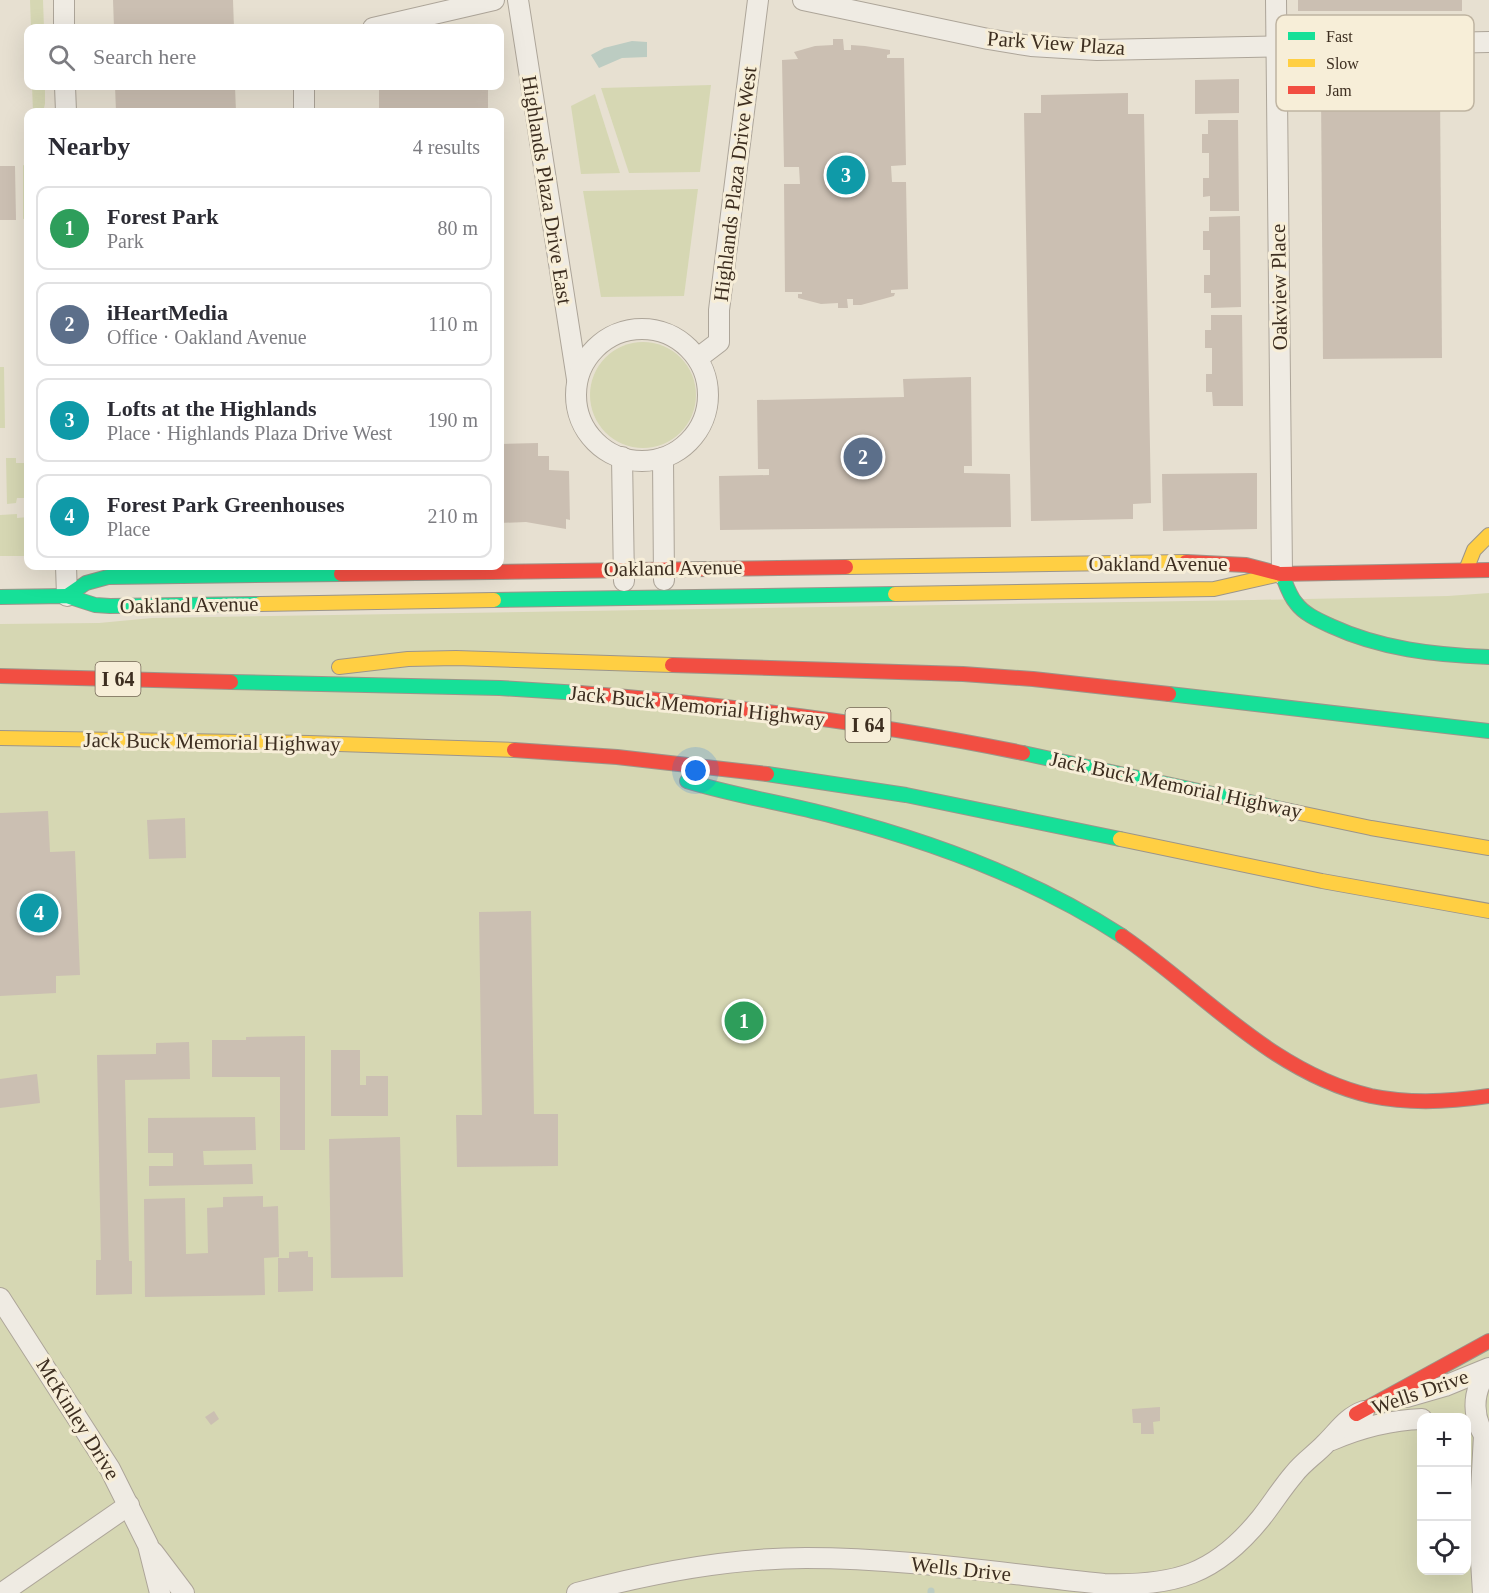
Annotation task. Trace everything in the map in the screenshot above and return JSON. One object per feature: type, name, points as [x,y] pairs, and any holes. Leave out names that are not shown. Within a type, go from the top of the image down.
[{"type":"main road","points":[[1466,570],[1477,545],[1489,535]]},
{"type":"main road","name":"Oakland Avenue","points":[[504,569],[1212,562],[1246,565],[1282,574]]},
{"type":"main road","name":"Oakland Avenue","points":[[67,596],[89,581],[108,577],[291,570]]},
{"type":"main road","name":"Oakland Avenue","points":[[0,597],[67,596],[95,605],[110,606],[1214,589],[1228,588],[1282,574],[1489,570]]},
{"type":"main road","points":[[1282,574],[1296,604],[1316,619],[1334,628],[1392,647],[1418,652],[1489,657]]},
{"type":"main road","points":[[237,682],[408,659],[456,658],[963,674],[1045,681],[1489,731]]},
{"type":"main road","name":"Jack Buck Memorial Highway","points":[[0,676],[553,691],[705,703],[873,726],[1017,751],[1394,832],[1489,848]]},
{"type":"main road","name":"Jack Buck Memorial Highway","points":[[0,738],[458,748],[629,759],[749,771],[863,788],[975,809],[1378,892],[1489,911]]},
{"type":"main road","points":[[629,759],[704,786],[831,815],[909,838],[1039,889],[1118,933],[1289,1063],[1348,1089],[1414,1101],[1444,1102],[1489,1096]]},
{"type":"main road","points":[[1381,1096],[1434,1087]]},
{"type":"main road","points":[[1356,1414],[1489,1341]]},
{"type":"street","points":[[64,0],[64,24]]},
{"type":"street","points":[[389,24],[494,0]]},
{"type":"street","name":"Highlands Plaza Drive East","points":[[518,0],[577,379]]},
{"type":"street","name":"Highlands Plaza Drive West","points":[[698,358],[719,342],[719,310],[758,0]]},
{"type":"street","name":"Park View Plaza","points":[[803,0],[971,36],[1031,46],[1097,50],[1276,45]]},
{"type":"street","name":"Oakview Place","points":[[1276,0],[1276,45]]},
{"type":"street","name":"Park View Plaza","points":[[1474,42],[1489,42]]},
{"type":"street","points":[[65,90],[66,108]]},
{"type":"street","points":[[303,90],[304,108]]},
{"type":"street","name":"Oakview Place","points":[[1277,111],[1282,574]]},
{"type":"street","points":[[654,329],[680,338],[698,358],[707,384],[707,410],[697,432],[682,448],[663,458],[642,460],[622,458],[600,446],[583,424],[576,402],[577,379],[589,354],[605,340],[628,331],[654,329]]},
{"type":"street","points":[[622,458],[624,598]]},
{"type":"street","points":[[663,458],[664,597]]},
{"type":"street","points":[[66,570],[67,596]]},
{"type":"street","points":[[317,570],[318,603]]},
{"type":"street","name":"McKinley Drive","points":[[0,1298],[110,1469],[148,1545],[160,1593]]},
{"type":"street","points":[[1484,1593],[1479,1528],[1480,1433],[1475,1413],[1476,1395],[1489,1369]]},
{"type":"street","name":"Wells Drive","points":[[577,1593],[621,1581],[673,1571],[734,1563],[804,1558],[882,1561],[1104,1584],[1168,1587],[1203,1569],[1242,1540],[1262,1518],[1295,1473],[1344,1423],[1356,1414],[1445,1386],[1489,1369]]},
{"type":"street","name":"Wells Drive","points":[[1326,1442],[1377,1425],[1417,1420]]},
{"type":"street","points":[[2,1593],[129,1505]]},
{"type":"street","name":"McKinley Drive","points":[[148,1545],[184,1593]]},
{"type":"street","points":[[1484,1593],[1489,1572]]},
{"type":"green space","points":[[30,0],[43,0],[44,24],[31,24]]},
{"type":"green space","points":[[711,85],[700,172],[629,173],[601,88]]},
{"type":"green space","points":[[32,90],[45,90],[44,108],[33,108]]},
{"type":"green space","points":[[595,94],[620,173],[581,174],[571,106]]},
{"type":"green space","points":[[23,165],[24,219],[23,219]]},
{"type":"green space","points":[[698,189],[684,296],[601,297],[583,191]]},
{"type":"green space","points":[[643,342],[663,346],[680,358],[692,375],[696,395],[692,415],[680,432],[663,444],[643,448],[623,444],[606,432],[594,415],[590,395],[594,375],[606,358],[623,346]]},
{"type":"green space","points":[[0,367],[4,367],[5,428],[0,428]]},
{"type":"green space","points":[[6,458],[16,458],[16,463],[24,463],[24,498],[17,498],[16,503],[7,504]]},
{"type":"green space","points":[[17,514],[17,518],[24,517],[24,556],[0,556],[0,515]]},
{"type":"green space","points":[[1489,593],[1489,1593],[0,1593],[0,624],[99,623],[152,618],[1253,600]]},
{"type":"shaded area","points":[[632,41],[647,42],[647,57],[622,58],[599,68],[591,55],[604,48]]},
{"type":"building","points":[[113,0],[233,0],[234,24],[114,24]]},
{"type":"building","points":[[1298,0],[1462,0],[1462,11],[1298,11]]},
{"type":"building","points":[[833,39],[843,39],[844,50],[851,50],[851,45],[865,46],[890,50],[887,58],[904,58],[906,165],[891,166],[892,182],[906,182],[908,289],[891,290],[891,293],[895,293],[894,296],[861,305],[853,305],[853,299],[847,299],[848,308],[838,308],[838,303],[821,304],[798,298],[798,294],[802,292],[785,292],[784,184],[800,184],[799,167],[784,167],[782,60],[798,59],[794,52],[815,46],[833,45]]},
{"type":"building","points":[[1239,79],[1239,113],[1195,114],[1195,80]]},
{"type":"building","points":[[115,90],[235,90],[236,108],[116,108]]},
{"type":"building","points":[[379,90],[488,90],[488,108],[379,108]]},
{"type":"building","points":[[1128,93],[1128,114],[1144,114],[1151,503],[1133,504],[1133,519],[1031,521],[1024,113],[1041,113],[1041,95]]},
{"type":"building","points":[[1321,111],[1440,111],[1442,358],[1323,359]]},
{"type":"building","points":[[1208,120],[1238,120],[1239,211],[1210,211],[1210,196],[1203,197],[1203,178],[1209,178],[1209,153],[1202,153],[1202,134],[1208,134]]},
{"type":"building","points":[[0,166],[15,166],[16,220],[0,220]]},
{"type":"building","points":[[1240,216],[1241,307],[1211,308],[1211,293],[1204,293],[1204,275],[1210,275],[1210,250],[1203,250],[1203,231],[1209,231],[1209,217]]},
{"type":"building","points":[[1211,315],[1242,315],[1243,406],[1213,406],[1212,392],[1206,392],[1206,374],[1212,374],[1212,348],[1205,348],[1205,330],[1211,330]]},
{"type":"building","points":[[971,377],[972,466],[964,466],[964,473],[1010,474],[1011,527],[720,530],[719,476],[769,475],[769,469],[758,469],[757,400],[904,397],[903,379]]},
{"type":"building","points":[[538,443],[538,456],[549,456],[549,470],[569,471],[570,520],[566,519],[566,529],[526,522],[504,523],[504,444]]},
{"type":"building","points":[[1257,473],[1257,529],[1163,531],[1162,474]]},
{"type":"building","points":[[48,811],[50,852],[75,851],[80,975],[56,976],[56,993],[0,996],[0,813]]},
{"type":"building","points":[[185,818],[186,858],[149,859],[147,820]]},
{"type":"building","points":[[531,911],[534,1114],[558,1114],[558,1166],[457,1167],[456,1115],[482,1115],[479,912]]},
{"type":"building","points":[[305,1036],[305,1150],[280,1150],[280,1077],[212,1077],[212,1040]]},
{"type":"building","points":[[189,1042],[190,1079],[125,1080],[129,1261],[132,1261],[132,1294],[96,1295],[96,1260],[101,1260],[97,1055],[156,1054],[156,1043]]},
{"type":"building","points":[[331,1050],[360,1050],[360,1085],[366,1085],[366,1076],[388,1076],[388,1116],[331,1116]]},
{"type":"building","points":[[37,1074],[40,1103],[0,1108],[0,1079]]},
{"type":"building","points":[[255,1117],[256,1150],[203,1151],[204,1165],[252,1164],[253,1184],[149,1186],[149,1166],[173,1166],[173,1153],[148,1153],[148,1118]]},
{"type":"building","points":[[400,1137],[403,1277],[331,1278],[329,1139]]},
{"type":"building","points":[[263,1196],[263,1207],[278,1206],[279,1257],[264,1258],[265,1295],[145,1297],[144,1199],[185,1198],[186,1254],[208,1253],[207,1208],[223,1207],[223,1197]]},
{"type":"building","points":[[308,1251],[308,1257],[313,1257],[313,1291],[278,1292],[278,1258],[289,1258],[289,1252]]},
{"type":"building","points":[[1160,1407],[1160,1421],[1153,1422],[1154,1434],[1141,1434],[1141,1423],[1133,1423],[1132,1409]]},
{"type":"building","points":[[214,1411],[219,1419],[211,1425],[205,1417]]},
{"type":"traffic: fast","points":[[67,596],[86,583],[108,577],[341,574]]},
{"type":"traffic: fast","points":[[1282,574],[1291,596],[1303,610],[1350,634],[1408,649],[1448,655],[1489,657]]},
{"type":"traffic: fast","points":[[494,600],[895,594]]},
{"type":"traffic: fast","points":[[0,597],[67,596],[95,605],[110,606],[260,604]]},
{"type":"traffic: fast","points":[[231,682],[500,688],[580,693]]},
{"type":"traffic: fast","points":[[1169,694],[1489,731]]},
{"type":"traffic: fast","points":[[1023,753],[1295,812]]},
{"type":"traffic: fast","points":[[767,774],[906,795],[1120,839]]},
{"type":"traffic: fast","points":[[687,781],[871,826],[946,850],[1054,897],[1122,936]]},
{"type":"traffic: slow","points":[[1466,570],[1474,550],[1489,535]]},
{"type":"traffic: slow","points":[[846,567],[1186,562]]},
{"type":"traffic: slow","points":[[895,594],[1214,589],[1280,574]]},
{"type":"traffic: slow","points":[[260,604],[494,600]]},
{"type":"traffic: slow","points":[[339,667],[408,659],[456,658],[672,665]]},
{"type":"traffic: slow","points":[[0,738],[309,743],[514,750]]},
{"type":"traffic: slow","points":[[1295,812],[1371,828],[1489,848]]},
{"type":"traffic: slow","points":[[1120,839],[1322,881],[1489,911]]},
{"type":"traffic: jam","points":[[1186,562],[1246,565],[1277,573]]},
{"type":"traffic: jam","points":[[341,574],[846,567]]},
{"type":"traffic: jam","points":[[1280,574],[1489,570]]},
{"type":"traffic: jam","points":[[672,665],[963,674],[1169,694]]},
{"type":"traffic: jam","points":[[0,676],[231,682]]},
{"type":"traffic: jam","points":[[580,693],[803,716],[1023,753]]},
{"type":"traffic: jam","points":[[514,750],[617,757],[767,774]]},
{"type":"traffic: jam","points":[[1122,936],[1270,1050],[1335,1085],[1371,1096],[1400,1100],[1445,1101],[1489,1096]]},
{"type":"traffic: jam","points":[[1356,1414],[1489,1341]]},
{"type":"place","name":"Lofts at the Highlands","points":[[846,175]]},
{"type":"place","name":"iHeartMedia","points":[[863,457]]},
{"type":"place","name":"Forest Park Greenhouses","points":[[39,913]]},
{"type":"place","name":"Forest Park","points":[[744,1021]]}]
